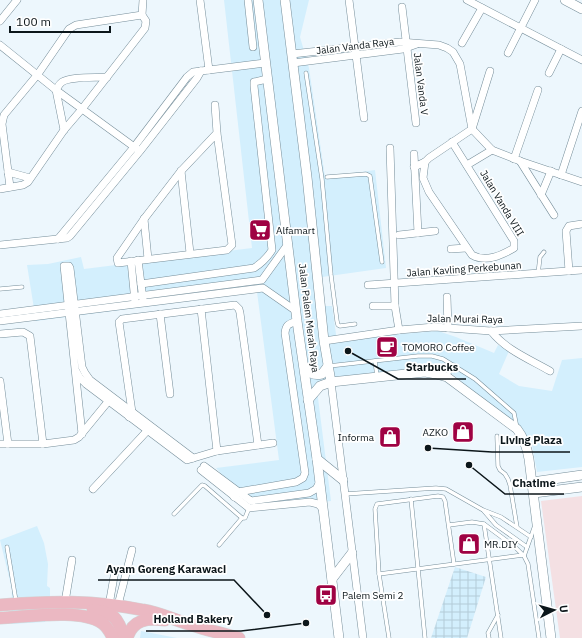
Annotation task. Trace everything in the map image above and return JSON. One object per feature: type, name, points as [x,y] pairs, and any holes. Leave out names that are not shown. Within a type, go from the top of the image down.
[{"type":"main road","points":[[0,605],[16,603],[65,602],[114,605],[160,614],[192,625],[239,638]]},
{"type":"main road","points":[[0,611],[58,608],[87,609],[107,612],[114,616],[121,626],[125,638]]},
{"type":"main road","points":[[0,618],[71,615],[84,616],[103,623],[108,628],[113,638]]},
{"type":"main road","points":[[125,638],[135,624],[145,620],[155,619],[192,625]]},
{"type":"street","points":[[0,21],[17,0]]},
{"type":"street","points":[[0,189],[23,185],[30,178],[64,130],[145,28],[146,21],[142,15],[143,0]]},
{"type":"street","points":[[200,0],[209,70]]},
{"type":"street","points":[[248,0],[252,47]]},
{"type":"street","name":"Jalan Palem Merah Raya","points":[[258,0],[297,321],[317,459],[339,638]]},
{"type":"street","name":"Jalan Palem Merah Raya","points":[[285,0],[293,59],[324,341],[331,382],[363,638]]},
{"type":"street","points":[[349,0],[364,118]]},
{"type":"street","points":[[467,0],[582,60]]},
{"type":"street","points":[[508,53],[535,0]]},
{"type":"street","points":[[565,0],[582,9]]},
{"type":"street","name":"Jalan Vanda V","points":[[402,7],[416,123]]},
{"type":"street","points":[[462,43],[482,8]]},
{"type":"street","points":[[10,187],[2,120],[38,74],[72,26],[142,15]]},
{"type":"street","points":[[251,29],[262,28]]},
{"type":"street","name":"Jalan Vanda Raya","points":[[293,59],[354,48],[418,44],[439,45],[447,48],[453,52],[460,64],[472,129]]},
{"type":"street","points":[[0,45],[56,90],[137,149]]},
{"type":"street","name":"Jalan Vanda Raya","points":[[293,59],[355,56],[406,45]]},
{"type":"street","points":[[549,73],[561,49]]},
{"type":"street","points":[[0,246],[58,239],[137,149],[187,77],[193,72],[265,63]]},
{"type":"street","points":[[414,167],[425,162],[428,158],[472,129],[490,71]]},
{"type":"street","points":[[64,130],[56,90],[59,84],[62,81],[74,79],[107,77]]},
{"type":"street","points":[[141,284],[254,268],[262,263],[269,255],[272,250],[254,86],[254,82],[267,79]]},
{"type":"street","points":[[517,160],[538,90]]},
{"type":"street","points":[[215,105],[217,133],[232,245],[227,250],[120,263],[117,261],[117,258],[144,219],[181,171],[217,133]]},
{"type":"street","points":[[561,175],[579,130],[582,112]]},
{"type":"street","points":[[472,129],[492,150],[582,182]]},
{"type":"street","name":"Jalan Vanda VIII","points":[[425,162],[424,178],[429,192],[466,248],[475,257],[495,257],[514,248],[515,244],[452,142]]},
{"type":"street","points":[[368,285],[395,284],[390,148]]},
{"type":"street","points":[[467,165],[492,150]]},
{"type":"street","points":[[414,154],[418,233]]},
{"type":"street","points":[[517,160],[554,215]]},
{"type":"street","points":[[181,171],[190,254]]},
{"type":"street","points":[[541,195],[551,171]]},
{"type":"street","points":[[8,172],[30,178]]},
{"type":"street","points":[[144,219],[148,259]]},
{"type":"street","points":[[569,271],[566,231],[569,226],[582,224]]},
{"type":"street","points":[[399,235],[435,231]]},
{"type":"street","points":[[0,320],[223,289],[262,280],[288,244]]},
{"type":"street","points":[[451,249],[466,248]]},
{"type":"street","points":[[138,260],[141,284],[139,300]]},
{"type":"street","points":[[130,261],[139,300]]},
{"type":"street","name":"Jalan Kavling Perkebunan","points":[[399,330],[395,306],[395,284],[582,270]]},
{"type":"street","points":[[262,280],[263,288]]},
{"type":"street","points":[[223,289],[263,288],[296,311]]},
{"type":"street","points":[[447,297],[448,328]]},
{"type":"street","points":[[168,443],[147,431],[131,414],[119,322],[122,319],[235,305],[239,309],[258,445]]},
{"type":"street","points":[[373,306],[395,306]]},
{"type":"street","points":[[0,314],[71,309]]},
{"type":"street","points":[[71,309],[76,342],[82,367],[90,380],[110,399]]},
{"type":"street","points":[[201,309],[217,451]]},
{"type":"street","points":[[160,314],[170,394]]},
{"type":"street","points":[[236,494],[296,482],[303,478],[304,473],[285,333],[285,327],[287,325],[297,321]]},
{"type":"street","name":"Jalan Murai Raya","points":[[324,341],[399,330],[434,327],[491,331],[582,326]]},
{"type":"street","points":[[491,331],[508,347],[550,370]]},
{"type":"street","points":[[0,334],[23,332],[30,336],[43,444]]},
{"type":"street","points":[[76,342],[75,369],[82,434]]},
{"type":"street","points":[[304,366],[310,374],[314,375],[322,374],[328,366]]},
{"type":"street","points":[[75,369],[80,378],[86,384],[131,414],[190,459],[217,451],[273,443]]},
{"type":"street","points":[[308,400],[320,386],[331,382],[425,372],[447,377],[517,429],[523,436],[526,444],[534,493],[551,638]]},
{"type":"street","points":[[0,381],[4,444],[43,444],[74,440],[82,434],[110,399]]},
{"type":"street","points":[[93,489],[147,431]]},
{"type":"street","points":[[317,459],[343,480]]},
{"type":"street","points":[[203,468],[236,494],[249,508],[310,502],[318,504],[323,509]]},
{"type":"street","points":[[532,482],[582,476]]},
{"type":"street","points":[[236,494],[251,501],[257,501],[309,493],[316,488],[320,482]]},
{"type":"street","points":[[534,493],[582,487]]},
{"type":"street","points":[[114,605],[132,550]]},
{"type":"street","points":[[332,579],[352,553]]},
{"type":"street","points":[[65,602],[72,560]]},
{"type":"street","points":[[114,605],[115,571]]},
{"type":"lane","points":[[306,73],[322,179],[337,323],[340,326],[355,324]]},
{"type":"lane","points":[[327,177],[366,174],[370,176],[382,262]]},
{"type":"lane","points":[[538,274],[540,257],[544,252]]},
{"type":"lane","points":[[0,289],[22,287]]},
{"type":"lane","points":[[328,366],[432,356],[443,359],[475,379],[508,407],[514,413],[517,429]]},
{"type":"lane","points":[[376,361],[378,377]]},
{"type":"lane","points":[[447,377],[454,365]]},
{"type":"lane","points":[[497,436],[498,466],[505,474],[510,485],[516,527]]},
{"type":"lane","points":[[174,514],[200,487],[204,486],[242,518]]},
{"type":"lane","points":[[345,494],[436,488],[446,490],[483,510],[501,517],[531,537]]},
{"type":"lane","points":[[389,638],[380,574],[375,506],[380,503],[438,496],[443,497],[449,525],[454,564]]},
{"type":"lane","points":[[411,499],[425,638]]},
{"type":"lane","points":[[219,545],[242,518],[244,518],[249,508]]},
{"type":"lane","points":[[483,510],[496,525],[528,548]]},
{"type":"lane","points":[[524,556],[537,519]]},
{"type":"lane","points":[[449,525],[472,522],[484,524],[515,547],[524,556],[528,564],[539,638]]},
{"type":"lane","points":[[484,524],[501,638]]},
{"type":"lane","points":[[7,547],[16,603]]},
{"type":"lane","points":[[380,574],[524,556]]},
{"type":"lane","points":[[489,638],[488,633],[498,614]]},
{"type":"shaded area","points":[[224,0],[309,0],[300,37],[309,68],[325,177],[375,170],[386,268],[322,277],[325,306],[332,306],[337,341],[438,331],[494,353],[498,345],[509,351],[499,374],[519,386],[552,391],[562,360],[582,358],[582,467],[537,472],[532,445],[524,433],[450,372],[429,366],[316,382],[331,501],[255,511],[216,468],[279,460],[257,292],[36,321],[27,265],[48,264],[81,257],[84,269],[252,248]]},
{"type":"shaded area","points":[[582,496],[582,638],[560,638],[541,501]]},
{"type":"shaded area","points":[[37,526],[44,543],[48,564],[47,586],[50,588],[45,622],[11,624],[12,589],[0,540]]},
{"type":"shaded area","points":[[455,567],[486,577],[467,638],[431,638]]},
{"type":"shaded area","points":[[141,631],[177,638],[140,638]]},
{"type":"place","name":"Alfamart","points":[[260,230]]},
{"type":"place","name":"TOMORO Coffee","points":[[387,347]]},
{"type":"place","name":"Starbucks","points":[[348,351]]},
{"type":"place","name":"AZKO","points":[[463,432]]},
{"type":"place","name":"Informa","points":[[390,437]]},
{"type":"place","name":"Living Plaza","points":[[428,448]]},
{"type":"place","name":"Chatime","points":[[469,465]]},
{"type":"place","name":"MR.DIY","points":[[469,544]]},
{"type":"place","name":"Palem Semi 2","points":[[326,595]]},
{"type":"place","name":"Ayam Goreng Karawaci","points":[[267,615]]},
{"type":"place","name":"Holland Bakery","points":[[306,623]]}]
